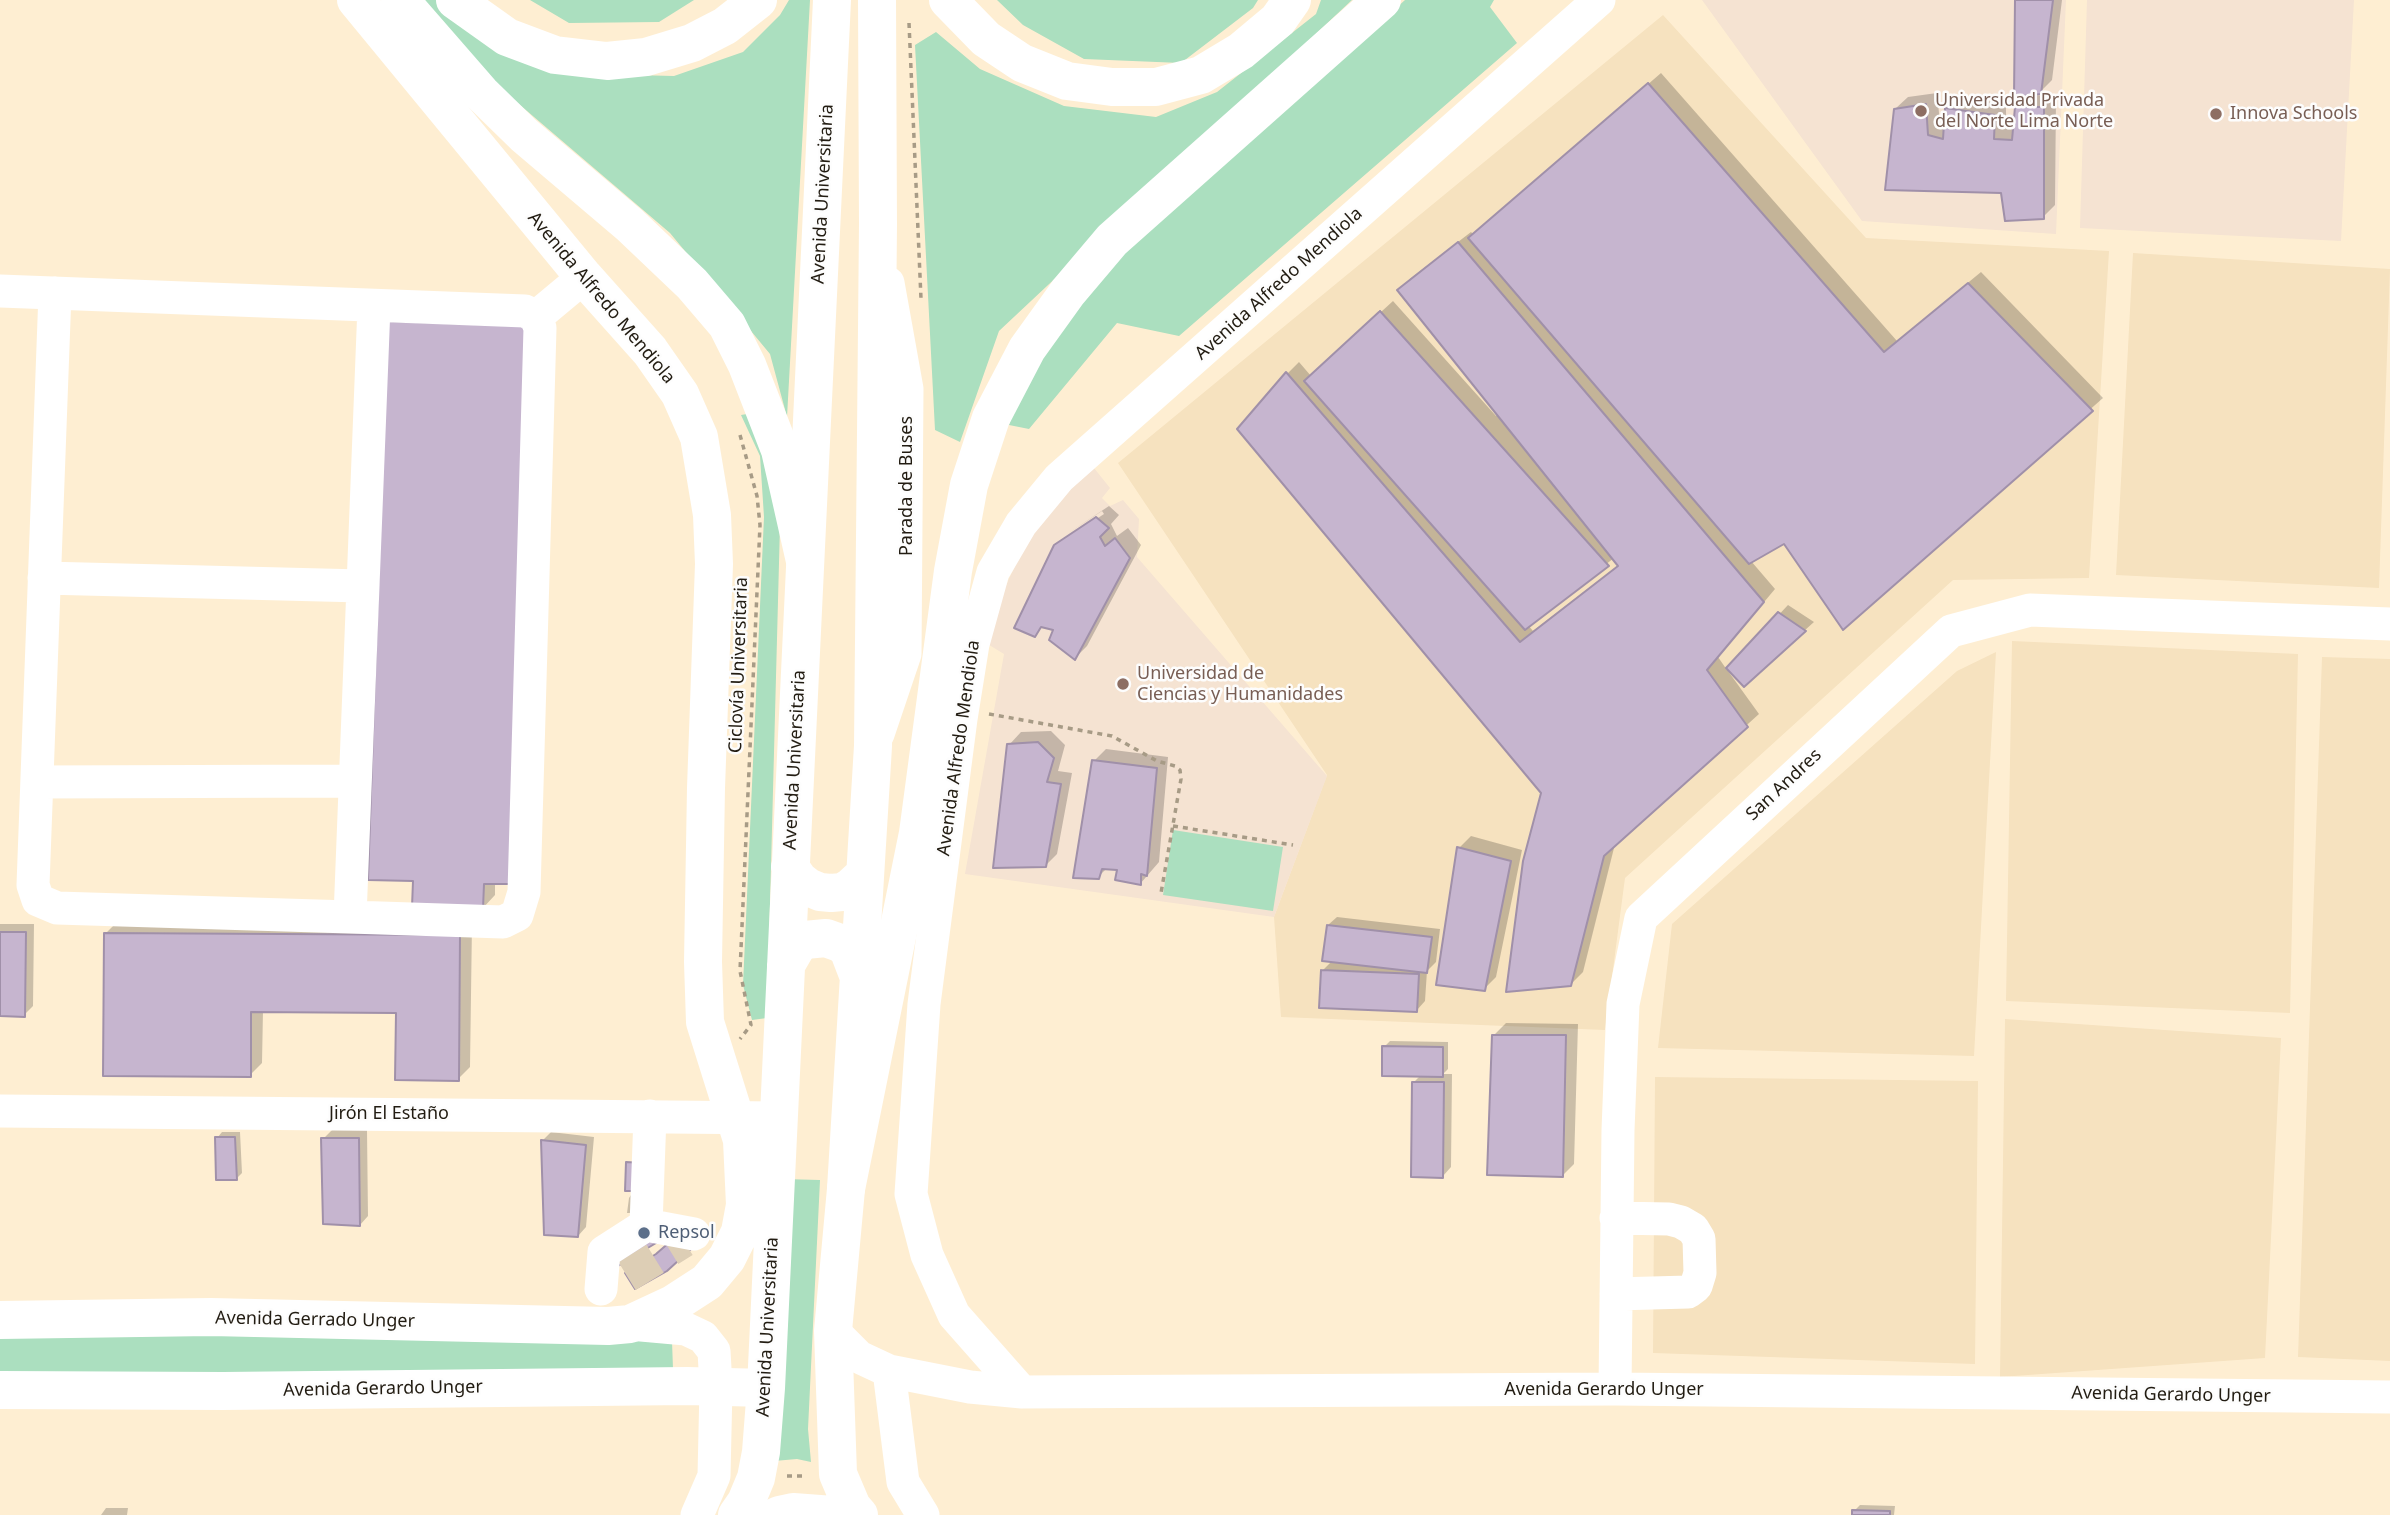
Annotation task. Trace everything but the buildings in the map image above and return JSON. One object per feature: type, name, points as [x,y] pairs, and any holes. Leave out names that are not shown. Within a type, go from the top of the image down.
[{"type":"main road","name":"Avenida Alfredo Mendiola","points":[[356,0],[584,277],[650,351],[680,394],[699,437],[712,515],[714,564],[706,788],[703,962],[705,1022],[719,1059],[742,1140],[745,1205],[740,1232]]},
{"type":"main road","points":[[400,0],[481,93],[524,135],[630,225],[692,284],[727,325],[747,365],[780,450],[805,561]]},
{"type":"main road","points":[[455,0],[508,37],[555,55],[607,61],[646,57],[692,43],[725,26],[758,0]]},
{"type":"main road","name":"Avenida Universitaria","points":[[737,1515],[756,1478],[766,1388],[832,0]]},
{"type":"main road","points":[[859,1515],[852,1507],[838,1475],[833,1331],[846,1189],[873,746],[878,224],[877,0]]},
{"type":"main road","points":[[948,0],[986,39],[1022,63],[1067,82],[1112,87],[1156,87],[1201,75],[1241,51],[1278,20],[1292,0]]},
{"type":"main road","points":[[846,1189],[918,833],[954,571],[969,485],[991,418],[1027,349],[1068,292],[1112,240],[1382,0]]},
{"type":"main road","points":[[907,887],[929,830],[962,715]]},
{"type":"main road","points":[[790,867],[808,887],[831,893],[842,892],[851,887],[865,874]]},
{"type":"main road","points":[[786,965],[797,946],[805,940],[826,938],[848,949],[858,975]]},
{"type":"main road","name":"Avenida Gerrado Unger","points":[[0,1320],[673,1304],[707,1282],[727,1258],[740,1232],[776,1179]]},
{"type":"main road","points":[[597,1387],[614,1304]]},
{"type":"main road","name":"Avenida Gerardo Unger","points":[[0,1390],[766,1388]]},
{"type":"main road","points":[[779,1515],[793,1512],[833,1515]]},
{"type":"street","name":"Avenida Alfredo Mendiola","points":[[1022,1392],[954,1315],[927,1255],[911,1194],[924,1004],[962,715],[973,644],[993,572],[1021,524],[1059,478],[1599,0]]},
{"type":"street","points":[[536,317],[584,277]]},
{"type":"street","points":[[0,291],[55,293],[525,312],[536,317],[540,328],[524,892],[517,915],[503,922],[57,908],[38,900],[33,885],[55,293]]},
{"type":"street","points":[[350,917],[374,306]]},
{"type":"street","points":[[44,578],[362,586]]},
{"type":"street","name":"San Andres","points":[[1615,1389],[1616,1218],[1623,1004],[1641,918],[1951,631],[2030,610],[2390,624]]},
{"type":"street","points":[[37,782],[355,781]]},
{"type":"street","name":"Jirón El Estaño","points":[[0,1111],[779,1118]]},
{"type":"street","points":[[646,1225],[650,1116]]},
{"type":"street","points":[[1616,1218],[1669,1219],[1693,1228],[1699,1238],[1700,1273],[1696,1286],[1688,1292],[1616,1294]]},
{"type":"street","points":[[614,1304],[604,1252],[646,1225],[689,1237],[740,1232]]},
{"type":"street","name":"Avenida Gerrado Unger","points":[[614,1304],[686,1329],[703,1337],[714,1351],[715,1476],[697,1515]]},
{"type":"street","name":"Avenida Gerardo Unger","points":[[833,1331],[859,1357],[889,1371],[970,1387],[1022,1392],[1615,1389],[2390,1396]]},
{"type":"street","points":[[889,1371],[903,1482],[923,1515]]},
{"type":"path","name":"Ciclovía Universitaria","points":[[719,1059],[751,1025],[740,971],[760,526],[757,496],[739,429],[747,421],[766,415]]},
{"type":"path","points":[[962,715],[1112,736],[1157,761],[1180,770],[1181,779],[1161,893]]},
{"type":"path","points":[[1173,826],[1293,845]]},
{"type":"path","points":[[756,1478],[838,1475]]},
{"type":"shaded area","name":"Universidad Privada del Norte Lima Norte","points":[[1702,0],[2066,0],[2056,234],[1862,221]]},
{"type":"shaded area","name":"Innova Schools","points":[[2087,0],[2354,0],[2341,241],[2080,228]]},
{"type":"shaded area","points":[[1663,15],[1866,238],[2109,251],[2089,578],[1953,580],[1625,878],[1605,1030],[1281,1017],[1274,917],[1327,775],[1118,463]]},
{"type":"shaded area","points":[[2133,253],[2390,269],[2379,588],[2116,575]]},
{"type":"shaded area","name":"Universidad de Ciencias y Humanidades","points":[[1094,468],[1110,488],[1102,498],[1110,506],[1123,500],[1139,519],[1137,557],[1327,776],[1274,917],[965,874],[1004,654],[981,640],[1046,498]]},
{"type":"shaded area","points":[[2012,641],[2298,654],[2290,1013],[2006,1001]]},
{"type":"shaded area","points":[[1996,652],[1974,1056],[1658,1048],[1672,924],[1957,671]]},
{"type":"shaded area","points":[[2322,657],[2390,659],[2390,1361],[2298,1357]]},
{"type":"shaded area","points":[[2005,1019],[2281,1038],[2265,1358],[2000,1377]]},
{"type":"shaded area","points":[[1655,1077],[1978,1081],[1975,1364],[1653,1353]]},
{"type":"green space","points":[[423,0],[441,0],[551,73],[674,76],[743,52],[780,15],[789,0],[810,0],[787,417],[770,354],[670,233],[493,82]]},
{"type":"green space","points":[[530,0],[694,0],[659,22],[569,23]]},
{"type":"green space","points":[[997,0],[1258,0],[1253,8],[1181,63],[1084,59],[1023,25]]},
{"type":"green space","points":[[1321,0],[1352,0],[999,331],[960,442],[935,430],[915,45],[936,32],[980,69],[1064,106],[1156,117],[1217,92],[1316,14]]},
{"type":"green space","points":[[1405,0],[1494,0],[1490,7],[1517,43],[1179,336],[1117,323],[1029,429],[1009,425],[1021,386],[1110,266]]},
{"type":"green space","points":[[753,413],[780,525],[767,1018],[752,1020],[743,985],[764,517],[760,456],[741,415]]},
{"type":"green space","points":[[1173,830],[1283,847],[1273,911],[1163,895]]},
{"type":"green space","points":[[783,1179],[820,1180],[808,1429],[811,1462],[797,1459],[774,1461]]},
{"type":"green space","points":[[0,1331],[672,1341],[673,1369],[0,1378]]},
{"type":"tunnel","points":[[627,1276],[684,1241]]},
{"type":"place","name":"Universidad Privada del Norte Lima Norte","points":[[1921,111]]},
{"type":"place","name":"Innova Schools","points":[[2216,114]]},
{"type":"place","name":"Universidad de Ciencias y Humanidades","points":[[1123,684]]},
{"type":"place","name":"Repsol","points":[[644,1233]]}]
